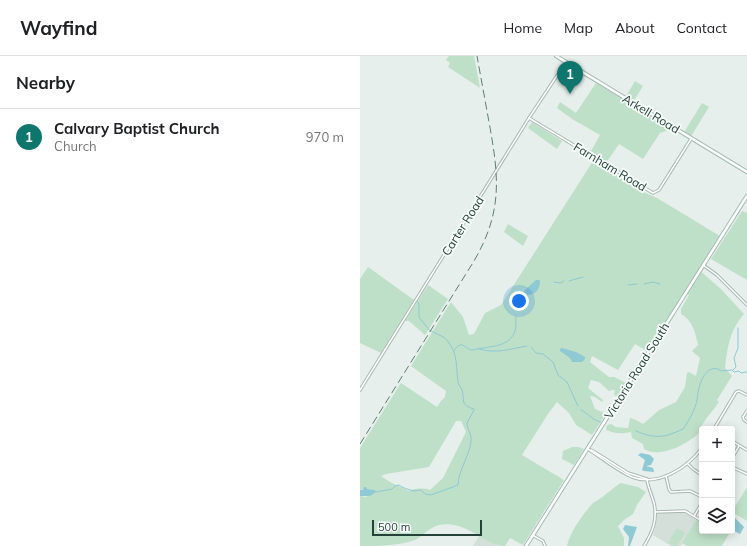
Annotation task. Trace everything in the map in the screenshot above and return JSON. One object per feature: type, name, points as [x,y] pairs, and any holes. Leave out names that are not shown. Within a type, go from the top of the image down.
[{"type":"main road","name":"Arkell Road","points":[[556,56],[747,172]]},
{"type":"main road","name":"Victoria Road South","points":[[526,546],[589,449],[747,196]]},
{"type":"street","name":"Carter Road","points":[[360,390],[566,62]]},
{"type":"street","name":"Farnham Road","points":[[530,118],[653,193],[659,190],[691,139]]},
{"type":"street","points":[[703,265],[717,275],[747,305]]},
{"type":"street","points":[[716,426],[736,392],[739,391],[747,395]]},
{"type":"street","points":[[747,411],[744,418],[747,422]]},
{"type":"street","points":[[735,443],[747,450]]},
{"type":"street","points":[[735,453],[739,446]]},
{"type":"street","points":[[589,449],[632,476],[642,479],[666,476],[687,463],[699,451]]},
{"type":"street","points":[[687,463],[699,473]]},
{"type":"street","points":[[735,468],[747,474]]},
{"type":"street","points":[[666,476],[671,492],[692,492],[699,496]]},
{"type":"street","points":[[644,546],[654,527],[655,512],[647,478]]},
{"type":"street","points":[[694,516],[699,508]]},
{"type":"street","points":[[655,512],[684,511],[699,519]]},
{"type":"street","points":[[533,535],[543,541],[545,546]]},
{"type":"shaded area","points":[[657,513],[686,513],[696,520],[681,546],[671,546],[653,535]]},
{"type":"shaded area","points":[[479,536],[497,546],[473,546]]},
{"type":"green space","points":[[449,56],[474,56],[480,88],[448,67],[450,63],[446,60]]},
{"type":"green space","points":[[635,81],[643,86],[633,102],[625,98]]},
{"type":"green space","points":[[596,83],[672,129],[660,133],[643,159],[619,144],[606,163],[578,145],[591,151],[600,135],[572,119],[557,108],[560,102],[576,113]]},
{"type":"green space","points":[[702,103],[709,107],[690,138],[683,134]]},
{"type":"green space","points":[[532,122],[562,141],[557,149],[528,128]]},
{"type":"green space","points":[[593,161],[641,191],[657,198],[720,236],[699,270],[721,289],[744,314],[732,333],[728,346],[725,368],[732,376],[717,400],[719,402],[702,426],[699,426],[699,433],[688,442],[673,449],[650,452],[644,449],[643,444],[632,438],[631,432],[619,433],[606,430],[607,425],[611,424],[616,427],[628,428],[630,418],[643,424],[659,410],[676,402],[685,387],[687,373],[689,372],[696,376],[700,358],[692,351],[698,345],[697,340],[691,323],[681,314],[681,309],[689,295],[684,293],[647,351],[635,344],[618,370],[592,356],[590,362],[609,377],[614,377],[626,383],[618,397],[614,395],[615,390],[609,391],[599,382],[591,380],[588,388],[603,400],[602,402],[595,397],[590,396],[595,409],[606,414],[592,435],[576,425],[569,413],[557,402],[548,414],[522,455],[564,480],[523,545],[510,538],[505,546],[497,545],[467,529],[450,524],[436,526],[415,540],[408,542],[388,545],[360,546],[360,496],[366,497],[375,490],[360,490],[360,448],[401,383],[437,407],[445,397],[446,391],[411,366],[451,302],[463,317],[469,335],[474,334],[485,313],[501,305]],"holes":[[[456,421],[461,421],[466,432],[443,478],[430,490],[414,489],[409,491],[381,476],[429,467]]]},
{"type":"green space","points":[[742,211],[747,213],[747,280],[711,259]]},
{"type":"green space","points":[[508,224],[528,236],[523,246],[504,232]]},
{"type":"green space","points":[[368,267],[414,300],[381,353],[360,343],[360,279]]},
{"type":"green space","points":[[428,285],[448,299],[425,335],[409,321],[405,321]]},
{"type":"green space","points":[[572,447],[584,449],[574,465],[562,459],[563,451]]},
{"type":"green space","points":[[621,483],[638,487],[646,492],[633,514],[618,526],[624,538],[624,546],[567,546],[574,529],[589,507]]},
{"type":"green space","points":[[747,487],[747,521],[735,514],[735,507]]},
{"type":"green space","points":[[696,520],[699,522],[699,534],[729,534],[722,546],[687,546],[682,543]]},
{"type":"green space","points":[[677,528],[685,533],[677,546],[674,546],[668,543]]},
{"type":"water","points":[[536,280],[540,281],[538,289],[535,293],[527,295],[524,292],[525,290]]},
{"type":"water","points":[[562,348],[576,352],[585,357],[585,359],[582,362],[572,362],[570,358],[560,351]]},
{"type":"water","points":[[641,453],[650,455],[654,459],[651,465],[646,466],[653,468],[654,472],[642,470],[645,460],[638,455]]},
{"type":"water","points":[[364,487],[375,490],[376,492],[370,496],[360,496],[360,490],[363,490]]},
{"type":"water","points":[[735,518],[744,527],[740,534],[735,532]]},
{"type":"water","points":[[625,525],[637,527],[630,546],[628,546],[629,537],[623,529]]},
{"type":"waterway","points":[[569,281],[583,277]]},
{"type":"waterway","points":[[554,282],[561,283],[564,281]]},
{"type":"waterway","points":[[644,284],[653,282],[660,284]]},
{"type":"waterway","points":[[628,285],[637,284]]},
{"type":"waterway","points":[[417,301],[419,304],[419,317],[430,331]]},
{"type":"waterway","points":[[454,351],[460,345],[472,350],[506,342],[513,336],[515,331],[516,316]]},
{"type":"waterway","points":[[733,370],[736,367],[734,358],[738,348],[738,328]]},
{"type":"waterway","points":[[376,492],[392,489],[399,485],[413,491],[421,490],[425,494],[431,495],[458,485],[460,474],[469,452],[471,436],[467,423],[474,409],[467,406],[464,402],[462,390],[458,383],[456,362],[452,347],[445,339],[431,331]]},
{"type":"waterway","points":[[479,349],[498,351],[527,346]]},
{"type":"waterway","points":[[531,347],[536,353],[543,354],[553,362],[558,375],[567,382],[578,406]]},
{"type":"waterway","points":[[636,431],[654,436],[665,436],[683,429],[694,410],[700,383],[707,372],[714,369],[722,371],[732,370],[734,372],[739,371],[741,373],[747,372]]},
{"type":"waterway","points":[[581,410],[595,420],[601,422]]},
{"type":"railway","points":[[360,444],[474,261],[490,226],[496,193],[495,160],[477,56]]},
{"type":"place","name":"Calvary Baptist Church","points":[[570,94]]}]
